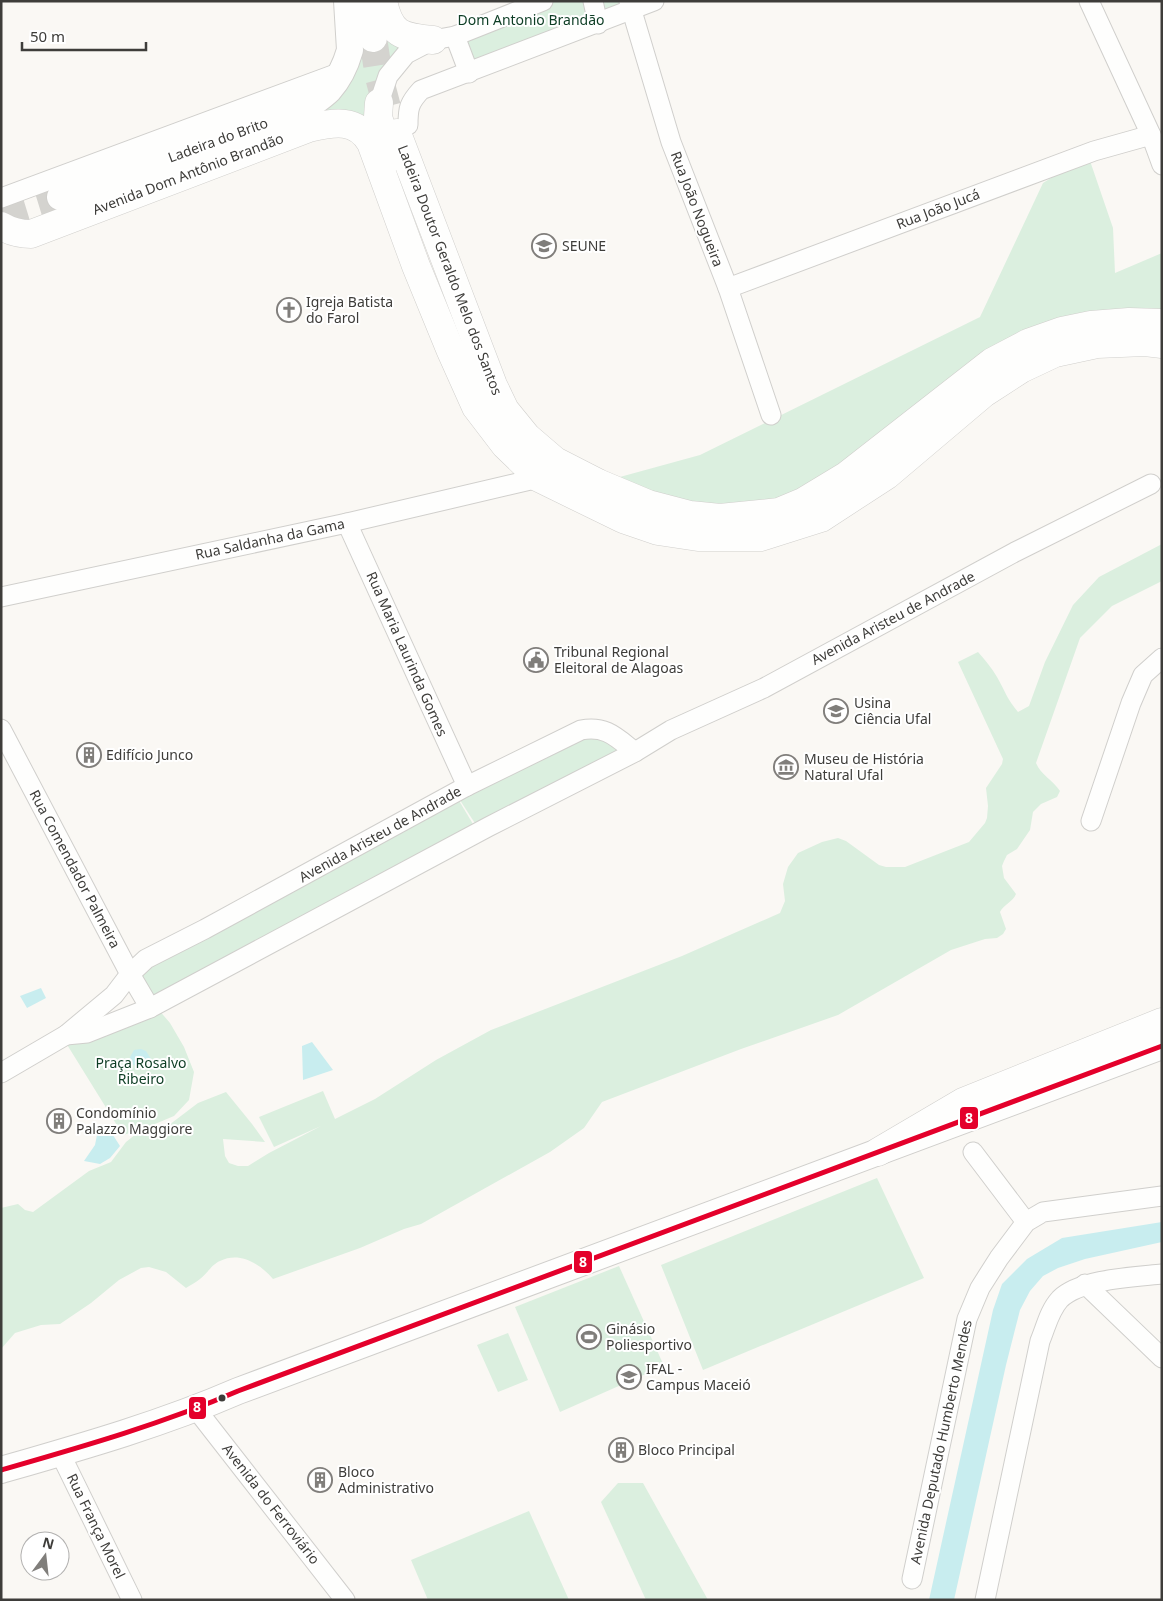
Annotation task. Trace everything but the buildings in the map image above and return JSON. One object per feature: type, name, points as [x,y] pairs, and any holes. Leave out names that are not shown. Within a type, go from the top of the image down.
[{"type":"highway","points":[[355,54],[369,1]]},
{"type":"highway","points":[[383,1],[386,16],[393,27],[408,38],[444,38]]},
{"type":"highway","points":[[379,103],[378,117],[383,137],[417,232],[416,266]]},
{"type":"highway","name":"Avenida Dom Antônio Brandão","points":[[1,226],[15,232],[31,234],[300,131],[323,125],[344,124],[357,128],[366,135],[371,143]]},
{"type":"highway","points":[[403,129],[420,163],[513,394],[526,417],[546,438],[593,474],[648,504],[690,515],[720,518],[779,512],[803,502],[846,476],[972,376],[992,362],[1028,343],[1091,325],[1129,322],[1162,323]]},
{"type":"highway","name":"Ladeira Doutor Geraldo Melo dos Santos","points":[[371,143],[416,266],[476,407],[505,445],[539,478],[623,519],[658,532],[698,537],[761,537],[820,518],[887,474],[984,394],[1021,368],[1055,353],[1097,344],[1145,342],[1162,344]]},
{"type":"highway","points":[[878,1152],[963,1102],[1162,1022]]},
{"type":"main road","points":[[347,1],[355,54]]},
{"type":"main road","name":"Ladeira do Brito","points":[[60,196],[307,108],[329,90],[355,54]]},
{"type":"main road","points":[[1,1470],[196,1409],[238,1391],[1162,1046]]},
{"type":"street","points":[[379,103],[388,76],[406,54],[543,1]]},
{"type":"street","points":[[594,1],[598,24]]},
{"type":"street","points":[[403,129],[412,100],[421,90],[598,24],[630,6],[654,1]]},
{"type":"street","points":[[1089,1],[1151,135],[1162,165]]},
{"type":"street","name":"Rua João Nogueira","points":[[630,6],[671,142],[728,288],[771,415]]},
{"type":"street","points":[[444,38],[468,73]]},
{"type":"street","points":[[1,198],[355,54]]},
{"type":"street","name":"Rua João Jucá","points":[[728,288],[1094,151],[1151,135]]},
{"type":"street","name":"Rua Saldanha da Gama","points":[[1,597],[347,523],[539,478]]},
{"type":"street","name":"Avenida Aristeu de Andrade","points":[[66,1035],[87,1033],[150,1008],[488,827],[635,752],[671,730],[764,688],[1016,552],[1150,484]]},
{"type":"street","name":"Rua Maria Laurinda Gomes","points":[[347,523],[466,786]]},
{"type":"street","points":[[1091,821],[1131,703],[1143,675],[1162,658]]},
{"type":"street","name":"Avenida Aristeu de Andrade","points":[[66,1035],[114,995],[130,974],[146,959],[205,929],[466,786],[582,730],[591,728],[608,732],[635,752]]},
{"type":"street","name":"Rua Comendador Palmeira","points":[[1,729],[130,974],[150,1008]]},
{"type":"street","points":[[1,1073],[66,1035]]},
{"type":"street","points":[[973,1152],[1026,1222]]},
{"type":"street","name":"Avenida Deputado Humberto Mendes","points":[[912,1579],[966,1319],[980,1288],[999,1258],[1026,1222],[1044,1212],[1162,1196]]},
{"type":"street","points":[[985,1600],[1040,1341],[1050,1313],[1061,1298],[1085,1284],[1162,1274]]},
{"type":"street","points":[[1085,1284],[1162,1358]]},
{"type":"street","name":"Avenida do Ferroviário","points":[[196,1409],[345,1600]]},
{"type":"street","name":"Rua França Morel","points":[[60,1453],[132,1600]]},
{"type":"green space","name":"Dom Antonio Brandão","points":[[528,1],[630,1],[468,63],[460,27]]},
{"type":"green space","points":[[385,31],[415,45],[383,75],[373,131],[314,115],[363,35]]},
{"type":"green space","points":[[1088,155],[1113,228],[1115,273],[1162,253],[1162,325],[1129,322],[833,484],[720,518],[598,483],[700,455],[980,317],[1043,183]]},
{"type":"green space","name":"Praça Rosalvo Ribeiro","points":[[1162,544],[1162,581],[1112,606],[1080,638],[1036,763],[1060,791],[1057,797],[1041,804],[1033,812],[1030,830],[1017,849],[1007,855],[1002,866],[1004,878],[1016,894],[1000,912],[1006,929],[1003,934],[997,938],[985,939],[951,950],[838,1015],[741,1049],[602,1102],[584,1128],[550,1152],[421,1224],[273,1279],[256,1264],[235,1257],[217,1262],[203,1277],[186,1288],[166,1272],[149,1267],[141,1268],[119,1280],[91,1303],[60,1324],[41,1325],[15,1333],[1,1349],[1,1208],[18,1204],[25,1210],[33,1212],[89,1171],[111,1162],[126,1142],[141,1130],[123,1135],[66,1043],[158,1009],[170,1023],[184,1047],[194,1072],[189,1100],[174,1116],[143,1129],[169,1125],[198,1103],[226,1092],[265,1142],[223,1139],[225,1156],[229,1163],[238,1166],[248,1166],[321,1126],[274,1147],[259,1117],[323,1091],[335,1119],[375,1099],[436,1060],[491,1030],[682,956],[780,913],[785,901],[783,884],[788,867],[798,853],[822,842],[838,838],[846,841],[879,865],[905,867],[969,842],[985,823],[988,806],[986,788],[1002,764],[1003,759],[958,662],[978,652],[993,670],[1018,712],[1029,706],[1045,662],[1073,605],[1099,577]]},
{"type":"green space","points":[[578,732],[604,733],[630,751],[478,828],[456,794]]},
{"type":"green space","points":[[455,794],[476,829],[154,1004],[131,963]]},
{"type":"green space","points":[[877,1178],[924,1278],[703,1370],[661,1265]]},
{"type":"green space","name":"Ginásio Poliesportivo","points":[[619,1266],[664,1366],[560,1412],[515,1307]]},
{"type":"green space","points":[[508,1333],[528,1380],[498,1392],[477,1345]]},
{"type":"green space","points":[[618,1483],[643,1483],[708,1600],[646,1600],[601,1502]]},
{"type":"green space","points":[[529,1511],[569,1600],[428,1600],[411,1560]]},
{"type":"water","points":[[41,988],[46,998],[27,1008],[20,996]]},
{"type":"water","points":[[312,1042],[333,1070],[303,1080],[302,1046]]},
{"type":"water","points":[[141,1049],[146,1051],[151,1059],[147,1066],[142,1069],[130,1063],[130,1057],[134,1050]]},
{"type":"water","points":[[105,1127],[109,1129],[120,1146],[110,1158],[100,1164],[84,1161],[95,1145],[97,1135]]},
{"type":"water","points":[[1162,1222],[1162,1242],[1085,1259],[1058,1268],[1043,1276],[1030,1291],[1020,1310],[1006,1365],[954,1600],[929,1600],[993,1310],[1002,1284],[1027,1259],[1062,1238]]},
{"type":"tunnel","points":[[373,38],[379,77],[388,111]]},
{"type":"tunnel","points":[[1,215],[60,197]]},
{"type":"transit line","name":"8","points":[[1,1470],[91,1444],[180,1414],[1162,1046]]},
{"type":"place","name":"SEUNE","points":[[544,246]]},
{"type":"place","name":"Igreja Batista do Farol","points":[[289,310]]},
{"type":"place","name":"Tribunal Regional Eleitoral de Alagoas","points":[[536,660]]},
{"type":"place","name":"Usina Ciência Ufal","points":[[836,711]]},
{"type":"place","name":"Edifício Junco","points":[[89,755]]},
{"type":"place","name":"Museu de História Natural Ufal","points":[[786,767]]},
{"type":"place","name":"Condomínio Palazzo Maggiore","points":[[59,1121]]},
{"type":"place","name":"Ginásio Poliesportivo","points":[[589,1337]]},
{"type":"place","name":"IFAL - Campus Maceió","points":[[629,1377]]},
{"type":"place","name":"Bloco Principal","points":[[621,1450]]},
{"type":"place","name":"Bloco Administrativo","points":[[320,1480]]}]
